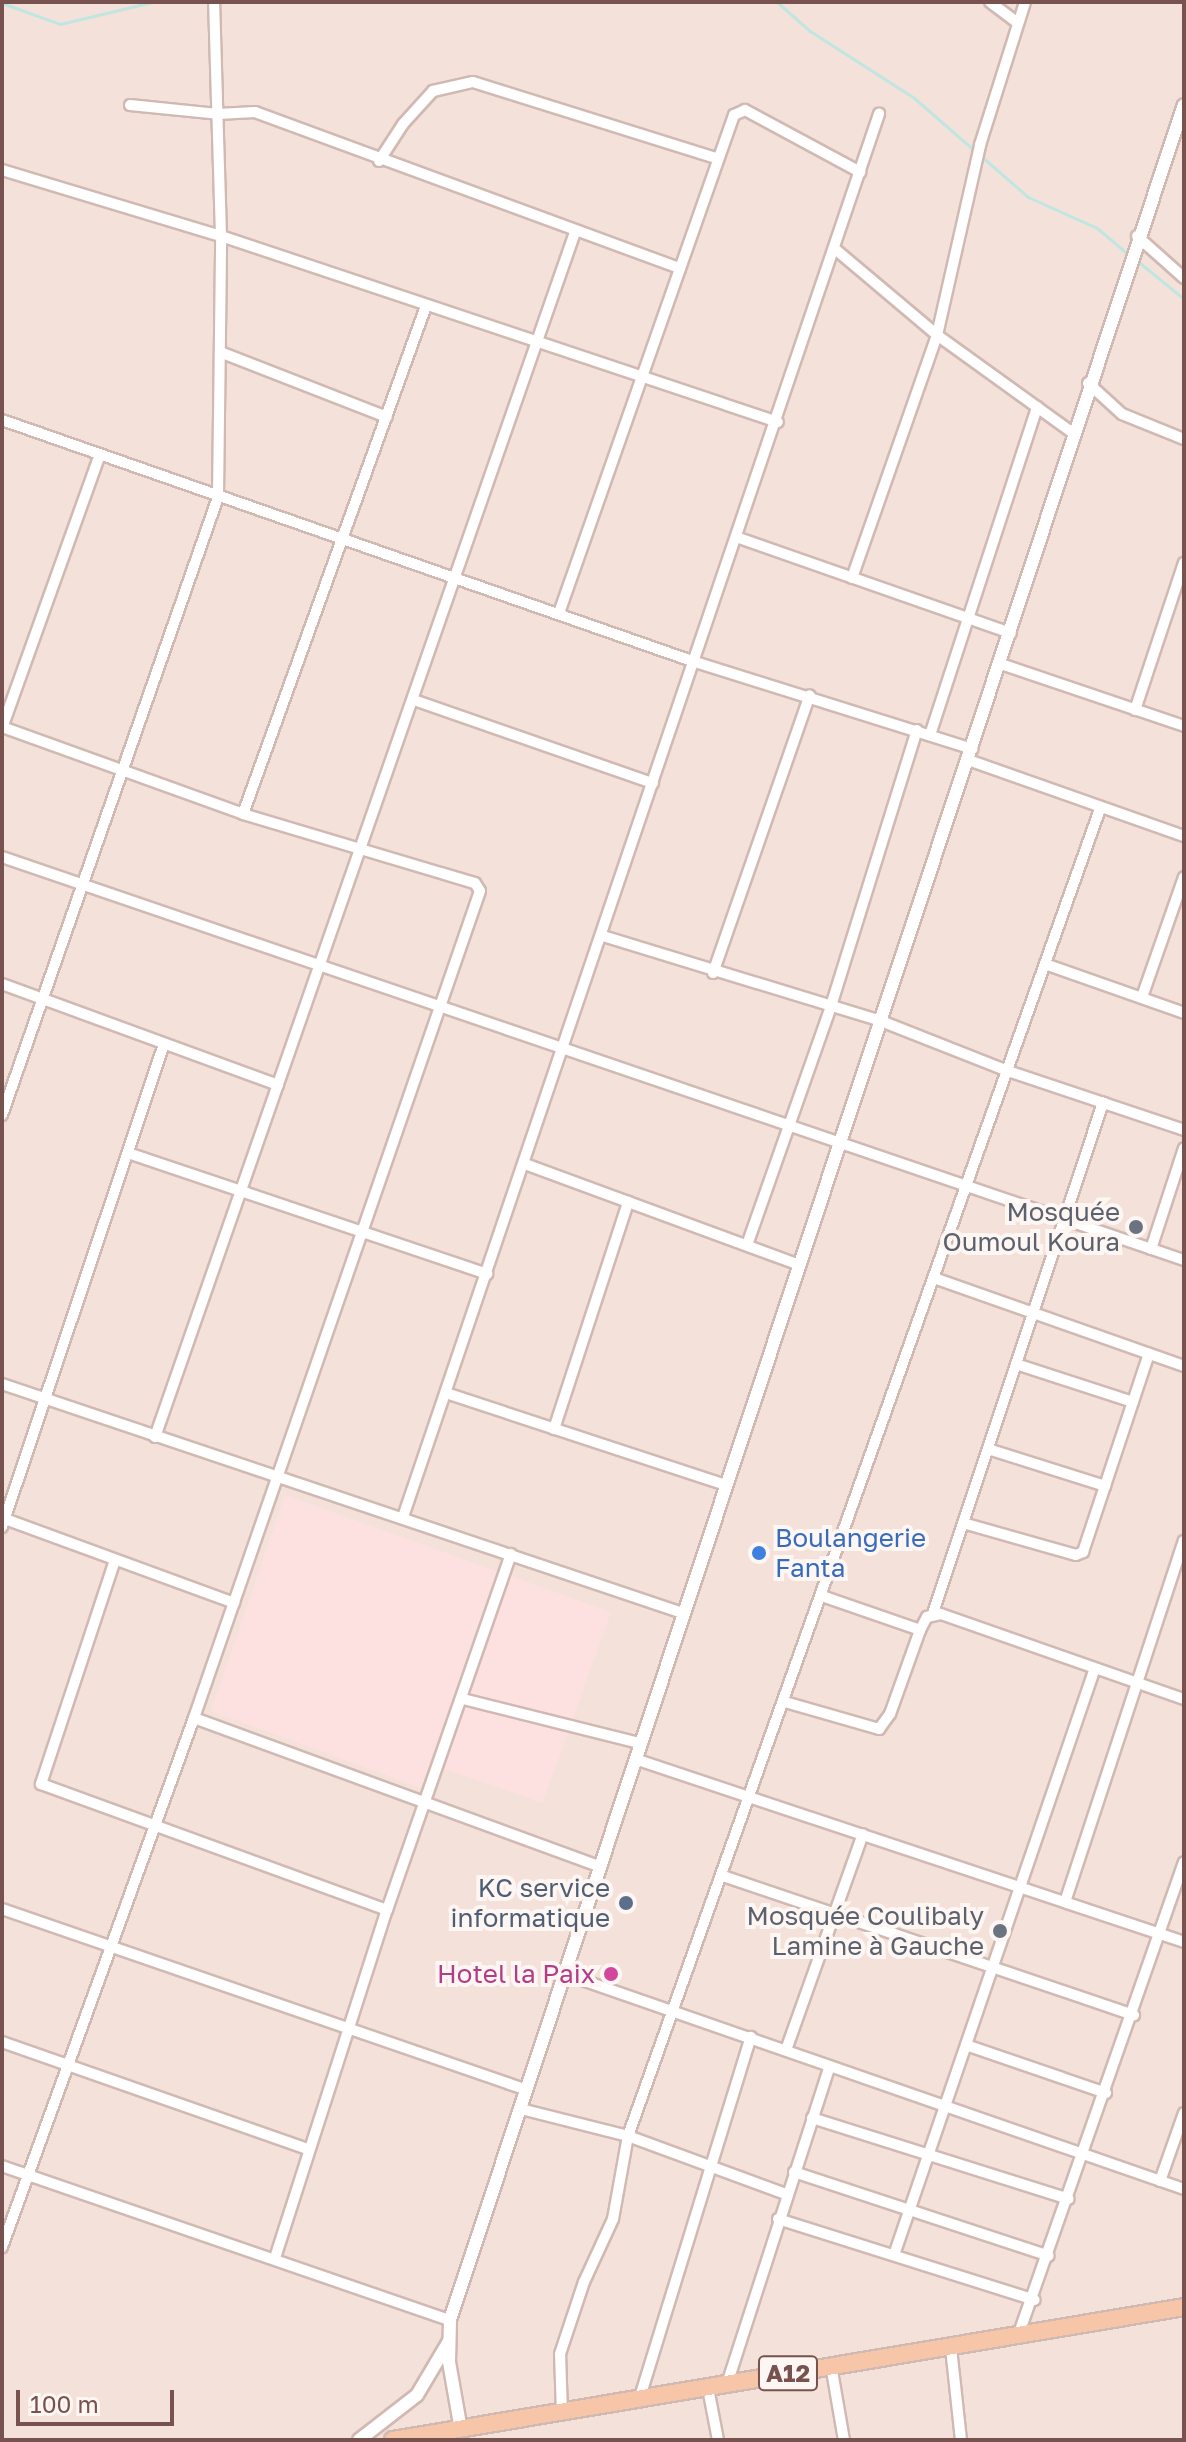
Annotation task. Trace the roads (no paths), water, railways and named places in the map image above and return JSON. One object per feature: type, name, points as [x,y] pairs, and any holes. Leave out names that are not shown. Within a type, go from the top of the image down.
[{"type":"main road","name":"A12","points":[[393,2440],[831,2365],[1017,2338],[1184,2307]]},
{"type":"street","points":[[3,1108],[85,887],[218,497],[221,236],[214,2]]},
{"type":"street","points":[[990,2],[1017,22]]},
{"type":"street","points":[[852,578],[937,335],[980,145],[1025,2]]},
{"type":"street","points":[[379,161],[403,124],[433,91],[473,82],[718,159]]},
{"type":"street","points":[[130,105],[218,114],[255,112],[379,161],[680,268]]},
{"type":"street","points":[[461,2430],[450,2320],[723,1484],[1001,664],[1088,383],[1184,106]]},
{"type":"street","points":[[559,613],[734,115],[745,110],[860,172]]},
{"type":"street","points":[[403,1517],[603,936],[692,661],[739,538],[879,114]]},
{"type":"street","points":[[2,170],[221,236],[778,422]]},
{"type":"street","points":[[155,1437],[458,577],[575,232]]},
{"type":"street","points":[[1137,236],[1184,278]]},
{"type":"street","points":[[835,249],[937,335],[1073,433]]},
{"type":"street","points":[[243,814],[426,306]]},
{"type":"street","points":[[220,352],[387,417]]},
{"type":"street","points":[[1088,383],[1122,414],[1184,439]]},
{"type":"street","points":[[930,735],[1037,407]]},
{"type":"street","points":[[2,420],[218,497],[345,537],[692,661],[917,730],[1100,809],[1184,836]]},
{"type":"street","points":[[2,2247],[194,1718],[480,891],[475,883],[243,814],[2,728],[100,455]]},
{"type":"street","points":[[739,538],[1011,633]]},
{"type":"street","points":[[1135,710],[1184,563]]},
{"type":"street","points":[[1001,664],[1184,726]]},
{"type":"street","points":[[713,973],[810,695]]},
{"type":"street","points":[[414,700],[653,783]]},
{"type":"street","points":[[747,1245],[831,1006],[917,730]]},
{"type":"street","points":[[562,2413],[560,2354],[579,2293],[613,2219],[628,2136],[785,1702],[1100,809]]},
{"type":"street","points":[[2,857],[320,968],[565,1048],[838,1145],[1184,1260]]},
{"type":"street","points":[[1142,997],[1184,877]]},
{"type":"street","points":[[603,936],[713,973],[881,1021],[1008,1071],[1184,1130]]},
{"type":"street","points":[[1045,964],[1184,1013]]},
{"type":"street","points":[[2,984],[278,1085]]},
{"type":"street","points":[[164,1044],[131,1154],[3,1523],[234,1603]]},
{"type":"street","points":[[785,1702],[879,1729],[890,1714],[920,1630],[933,1613],[1103,1103]]},
{"type":"street","points":[[1151,1249],[1184,1148]]},
{"type":"street","points":[[131,1154],[487,1274]]},
{"type":"street","points":[[525,1164],[797,1264]]},
{"type":"street","points":[[554,1429],[628,1202]]},
{"type":"street","points":[[934,1278],[1184,1366]]},
{"type":"street","points":[[963,1523],[1076,1555],[1083,1552],[1149,1354]]},
{"type":"street","points":[[1016,1364],[1133,1402]]},
{"type":"street","points":[[2,1384],[155,1437],[278,1474],[683,1613]]},
{"type":"street","points":[[446,1393],[723,1484]]},
{"type":"street","points":[[988,1449],[1105,1486]]},
{"type":"street","points":[[1065,1902],[1184,1541]]},
{"type":"street","points":[[275,2258],[307,2149],[387,1910],[511,1554]]},
{"type":"street","points":[[115,1560],[41,1784],[156,1822],[387,1910]]},
{"type":"street","points":[[822,1596],[920,1630]]},
{"type":"street","points":[[933,1613],[1184,1699]]},
{"type":"street","points":[[894,2255],[1095,1668]]},
{"type":"street","points":[[463,1699],[640,1743]]},
{"type":"street","points":[[194,1718],[598,1866]]},
{"type":"street","points":[[635,1759],[1184,1942]]},
{"type":"street","points":[[786,2050],[863,1834]]},
{"type":"street","points":[[1017,2338],[1035,2300],[1184,1862]]},
{"type":"street","points":[[723,1876],[1134,2015]]},
{"type":"street","points":[[2,1909],[527,2090]]},
{"type":"street","points":[[562,1973],[1184,2189]]},
{"type":"street","points":[[640,2397],[751,2037]]},
{"type":"street","points":[[2,2042],[307,2149]]},
{"type":"street","points":[[966,2045],[1106,2093]]},
{"type":"street","points":[[727,2384],[786,2194],[830,2066]]},
{"type":"street","points":[[521,2109],[628,2136],[786,2194]]},
{"type":"street","points":[[1160,2181],[1184,2113]]},
{"type":"street","points":[[812,2118],[930,2151],[1069,2199]]},
{"type":"street","points":[[2,2166],[450,2320]]},
{"type":"street","points":[[794,2172],[1049,2256]]},
{"type":"street","points":[[778,2219],[1035,2300]]},
{"type":"street","points":[[359,2440],[417,2395],[450,2339]]},
{"type":"street","points":[[951,2348],[961,2440]]},
{"type":"street","points":[[831,2365],[844,2440]]},
{"type":"street","points":[[708,2388],[718,2440]]},
{"type":"waterway","points":[[2,3],[60,24],[152,2]]},
{"type":"waterway","points":[[777,2],[810,31],[913,97],[975,151]]},
{"type":"waterway","points":[[981,156],[1028,197],[1097,228],[1129,255]]},
{"type":"waterway","points":[[1135,259],[1184,299]]},
{"type":"place","name":"Mosquée Oumoul Koura","points":[[1136,1227]]},
{"type":"place","name":"Boulangerie Fanta","points":[[759,1553]]},
{"type":"place","name":"KC service informatique","points":[[626,1903]]},
{"type":"place","name":"Mosquée Coulibaly Lamine à Gauche","points":[[1000,1931]]},
{"type":"place","name":"Hotel la Paix","points":[[611,1974]]}]
